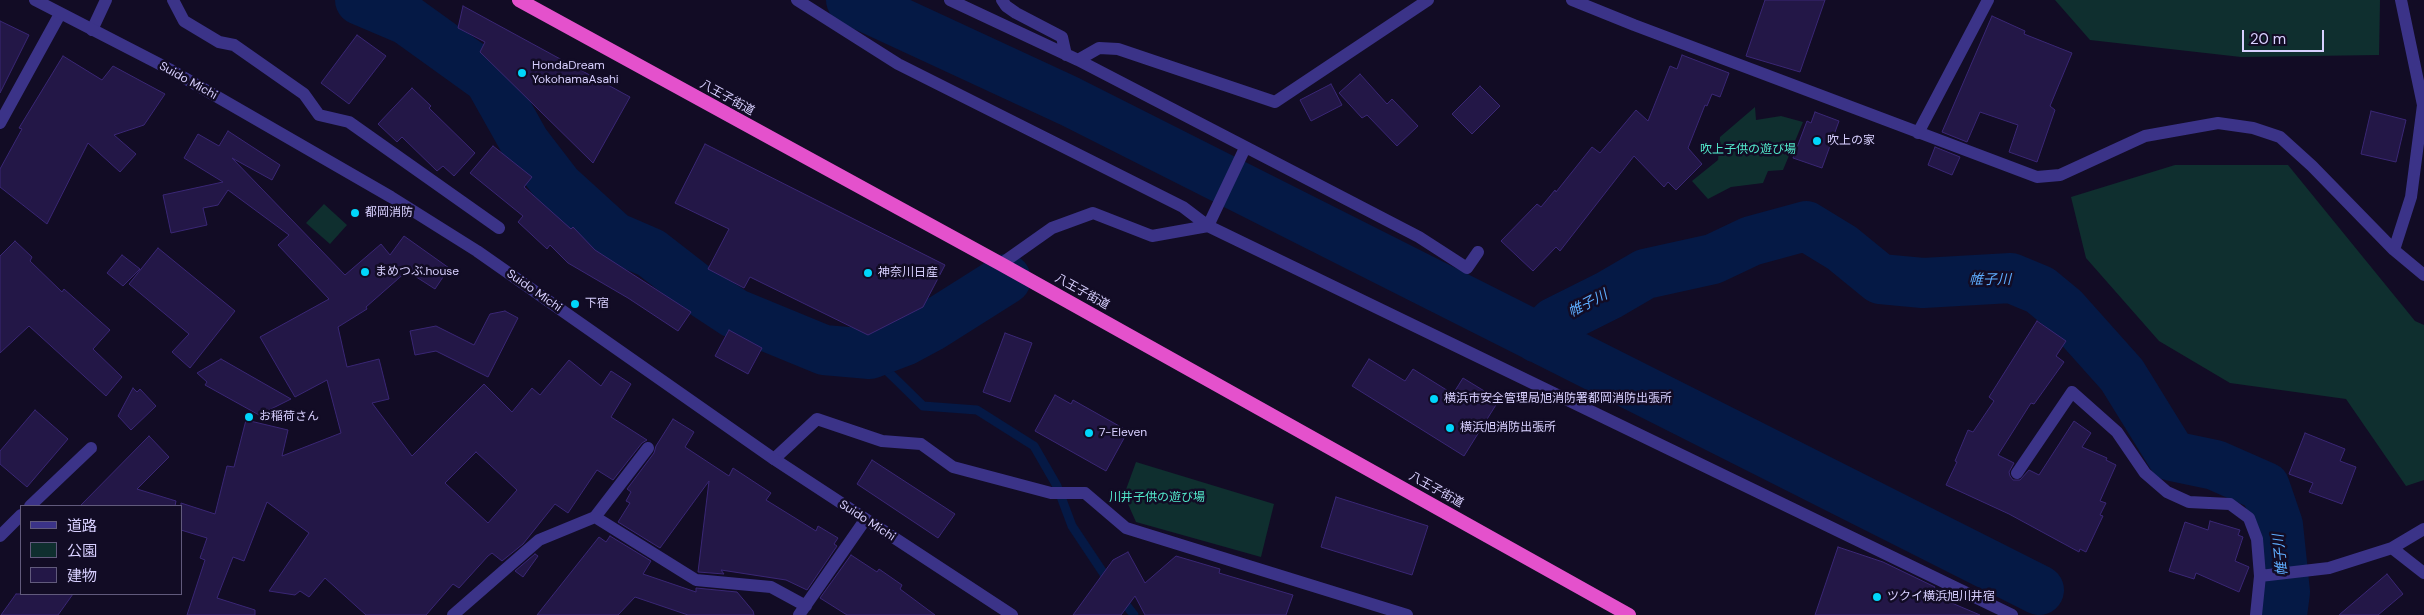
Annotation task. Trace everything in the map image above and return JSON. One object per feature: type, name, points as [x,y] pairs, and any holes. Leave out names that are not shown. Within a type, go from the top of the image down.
[{"type":"highway","name":"八王子街道","points":[[519,0],[1002,264],[1629,615]]},
{"type":"street","name":"Suido Michi","points":[[35,0],[169,69],[391,197],[477,251],[774,459],[1012,615]]},
{"type":"street","points":[[92,30],[106,0]]},
{"type":"street","points":[[173,0],[184,21],[219,42],[234,45],[304,94],[319,114],[349,122],[499,228]]},
{"type":"street","points":[[797,0],[898,64],[1183,207],[1208,226],[2012,615]]},
{"type":"street","points":[[950,0],[1072,58],[1243,152],[1419,237],[1467,268],[1478,252]]},
{"type":"street","points":[[1002,0],[1006,6],[1016,13],[1062,37],[1072,58]]},
{"type":"street","points":[[1072,58],[1099,48],[1118,49],[1275,102],[1428,0]]},
{"type":"street","points":[[1572,0],[2037,177],[2060,175],[2145,136],[2218,123],[2253,128],[2280,137],[2312,166],[2394,250],[2424,275]]},
{"type":"street","points":[[1918,133],[1988,0]]},
{"type":"street","points":[[2394,250],[2411,197],[2423,105],[2401,0]]},
{"type":"street","points":[[0,123],[60,14]]},
{"type":"street","points":[[1208,226],[1243,152]]},
{"type":"street","points":[[1002,264],[1052,228],[1093,213],[1152,236],[1208,226]]},
{"type":"street","points":[[2018,473],[2072,392],[2117,432],[2145,473],[2167,492],[2189,502],[2230,504],[2249,518],[2257,539],[2260,576],[2256,615]]},
{"type":"street","points":[[774,459],[817,419],[882,440],[921,444],[953,468],[1051,493],[1085,493],[1126,528],[1407,615]]},
{"type":"street","points":[[31,505],[92,448]]},
{"type":"street","points":[[453,615],[539,540],[595,517],[648,448]]},
{"type":"street","points":[[595,517],[696,580],[771,587],[802,611],[866,520]]},
{"type":"street","points":[[0,536],[19,520]]},
{"type":"street","points":[[2260,576],[2329,568],[2392,548],[2424,529]]},
{"type":"street","points":[[2392,548],[2424,573]]},
{"type":"green space","points":[[2055,0],[2380,0],[2379,55],[2241,57],[2090,40]]},
{"type":"green space","name":"吹上子供の遊び場","points":[[1755,107],[1756,120],[1781,116],[1803,122],[1783,170],[1768,171],[1763,183],[1731,187],[1708,199],[1692,181],[1718,160],[1720,137]]},
{"type":"green space","points":[[2175,165],[2288,165],[2415,321],[2424,325],[2424,480],[2406,486],[2346,399],[2230,383],[2159,341],[2086,258],[2071,197]]},
{"type":"green space","points":[[324,204],[347,225],[330,244],[306,223]]},
{"type":"green space","name":"川井子供の遊び場","points":[[1136,462],[1274,504],[1261,557],[1136,522],[1124,495]]},
{"type":"building","points":[[1765,0],[1825,0],[1800,72],[1746,56]]},
{"type":"building","points":[[463,6],[630,97],[593,163],[480,52],[485,42],[458,28]]},
{"type":"building","points":[[1992,16],[2025,31],[2024,34],[2072,53],[2050,106],[2055,110],[2037,162],[2009,152],[2018,125],[1980,112],[1967,142],[1942,132]]},
{"type":"building","points":[[0,21],[29,35],[0,93]]},
{"type":"building","points":[[357,35],[386,56],[349,104],[321,83]]},
{"type":"building","points":[[1682,55],[1729,73],[1720,97],[1712,94],[1707,106],[1705,105],[1688,148],[1702,164],[1676,190],[1668,182],[1664,187],[1634,156],[1560,251],[1556,247],[1533,271],[1501,241],[1537,204],[1541,207],[1555,190],[1556,192],[1592,147],[1600,153],[1636,110],[1648,121],[1670,66],[1677,69]]},
{"type":"building","points":[[63,56],[102,80],[113,66],[165,94],[144,125],[114,135],[136,154],[120,172],[88,143],[47,224],[0,187],[0,169],[22,129],[19,128]]},
{"type":"building","points":[[1360,74],[1387,104],[1392,99],[1418,126],[1397,146],[1367,115],[1362,118],[1339,93]]},
{"type":"building","points":[[1331,84],[1342,105],[1311,121],[1300,100]]},
{"type":"building","points":[[1480,86],[1500,106],[1472,134],[1452,114]]},
{"type":"building","points":[[412,88],[431,106],[429,108],[475,153],[454,176],[443,166],[437,171],[402,137],[397,142],[378,124]]},
{"type":"building","points":[[2371,111],[2406,120],[2396,162],[2361,154]]},
{"type":"building","points":[[1815,112],[1839,121],[1822,168],[1793,158],[1807,121],[1811,123]]},
{"type":"building","points":[[228,131],[280,165],[272,180],[232,158],[345,275],[381,244],[390,255],[404,236],[449,268],[435,289],[407,271],[366,307],[367,309],[338,327],[347,367],[379,359],[389,399],[372,403],[412,456],[484,384],[512,412],[532,388],[540,395],[569,360],[601,386],[611,371],[631,384],[611,417],[647,440],[642,443],[613,480],[597,470],[568,513],[555,504],[523,544],[502,561],[492,553],[459,588],[453,584],[426,615],[366,615],[325,578],[309,597],[300,591],[295,595],[269,591],[309,533],[267,502],[244,561],[233,557],[217,598],[255,610],[255,615],[187,615],[205,560],[200,558],[207,538],[182,530],[181,503],[215,514],[227,466],[234,467],[246,420],[288,430],[282,456],[341,433],[327,380],[295,397],[260,337],[329,299],[278,245],[289,235],[228,190],[218,205],[203,208],[207,225],[171,233],[163,195],[223,182],[184,158],[198,134],[219,146]],"holes":[[[476,452],[517,490],[488,523],[445,483]]]},
{"type":"building","points":[[705,144],[945,265],[923,307],[868,335],[750,277],[744,288],[708,269],[729,229],[675,203]]},
{"type":"building","points":[[493,146],[532,177],[524,187],[571,229],[573,227],[595,250],[691,312],[678,331],[628,298],[568,263],[550,245],[547,249],[518,222],[523,216],[470,173]]},
{"type":"building","points":[[1935,147],[1960,157],[1952,175],[1928,165]]},
{"type":"building","points":[[15,241],[32,257],[30,261],[62,292],[64,289],[110,330],[93,349],[122,377],[106,396],[29,326],[0,353],[0,256]]},
{"type":"building","points":[[158,248],[235,311],[190,368],[172,352],[189,334],[129,284]]},
{"type":"building","points":[[122,255],[140,269],[123,286],[107,273]]},
{"type":"building","points":[[505,311],[518,318],[488,377],[436,351],[415,355],[410,331],[436,326],[474,345],[490,314]]},
{"type":"building","points":[[2037,321],[2066,341],[2056,356],[2064,362],[2034,404],[2031,403],[1998,455],[2014,463],[2009,472],[2010,476],[2013,480],[2020,480],[2029,470],[2039,475],[2074,421],[2091,433],[2082,447],[2107,458],[2106,460],[2116,465],[2100,501],[2106,503],[2100,515],[2103,516],[2086,552],[2080,549],[2079,552],[2009,514],[1946,485],[1957,462],[1955,461],[1968,430],[1973,432],[1994,401],[1989,397]]},
{"type":"building","points":[[729,330],[762,348],[748,374],[715,356]]},
{"type":"building","points":[[1005,333],[1032,343],[1010,402],[983,392]]},
{"type":"building","points":[[221,359],[291,399],[259,415],[205,385],[207,382],[197,373]]},
{"type":"building","name":"横浜旭消防出張所","points":[[1369,359],[1405,381],[1413,369],[1453,394],[1463,378],[1499,400],[1464,456],[1352,386]]},
{"type":"building","points":[[133,388],[137,392],[140,389],[156,406],[131,430],[118,416]]},
{"type":"building","points":[[1055,395],[1071,404],[1073,400],[1128,431],[1106,471],[1035,431]]},
{"type":"building","points":[[35,410],[68,439],[27,487],[0,464],[0,451]]},
{"type":"building","points":[[673,419],[694,432],[685,447],[729,476],[733,468],[771,493],[766,500],[816,531],[818,526],[838,538],[834,544],[837,546],[807,590],[786,580],[721,570],[724,574],[698,572],[709,481],[660,548],[618,522],[630,503],[626,501],[631,492],[627,489],[654,453],[656,446]]},
{"type":"building","points":[[2305,433],[2345,449],[2340,461],[2356,467],[2342,504],[2309,492],[2313,483],[2289,474]]},
{"type":"building","points":[[149,436],[169,457],[137,489],[176,501],[175,505],[81,505]]},
{"type":"building","points":[[872,460],[955,514],[938,538],[857,484]]},
{"type":"building","points":[[1336,497],[1428,526],[1412,575],[1321,547]]},
{"type":"building","points":[[2210,521],[2240,530],[2238,535],[2243,537],[2235,561],[2249,567],[2239,592],[2196,573],[2194,579],[2169,571],[2185,522],[2208,530]]},
{"type":"building","points":[[610,536],[651,561],[643,574],[696,592],[696,588],[737,592],[753,611],[754,615],[688,615],[635,597],[618,615],[537,615],[599,537],[606,542]]},
{"type":"building","name":"ツクイ横浜旭川井宿","points":[[1838,547],[1883,562],[1935,587],[1933,595],[1980,615],[1815,615]]},
{"type":"building","points":[[1128,552],[1145,583],[1176,556],[1220,569],[1219,573],[1293,595],[1286,615],[1145,615],[1135,596],[1121,615],[1073,615],[1113,560]]},
{"type":"building","points":[[535,554],[538,556],[523,577],[515,571]]},
{"type":"building","points":[[851,555],[877,572],[879,569],[902,585],[900,589],[935,615],[847,615],[820,598]]},
{"type":"building","points":[[2387,574],[2403,594],[2378,615],[2339,615]]},
{"type":"building","points":[[16,594],[72,595],[58,615],[1,615]]},
{"type":"waterway","points":[[360,0],[407,20],[489,79],[525,143],[558,186],[614,237],[651,253],[696,288],[734,313],[824,350],[870,354],[904,341],[930,327],[1006,279]]},
{"type":"waterway","points":[[851,0],[1069,101],[2039,590]]},
{"type":"waterway","name":"帷子川","points":[[1538,338],[1555,322],[1609,295],[1645,274],[1713,259],[1751,241],[1806,226],[1842,248],[1880,279],[1923,283],[2011,278],[2040,290],[2063,309],[2122,375],[2172,456],[2215,465],[2265,487],[2278,525],[2285,592],[2282,615]]},
{"type":"waterway","points":[[870,354],[923,406],[977,410],[1034,446],[1057,486],[1072,526],[1110,583]]},
{"type":"waterway","points":[[1120,597],[1134,615]]},
{"type":"place","name":"HondaDream YokohamaAsahi","points":[[522,73]]},
{"type":"place","name":"吹上の家","points":[[1817,141]]},
{"type":"place","name":"都岡消防","points":[[355,213]]},
{"type":"place","name":"まめつぶ.house","points":[[365,272]]},
{"type":"place","name":"神奈川日産","points":[[868,273]]},
{"type":"place","name":"下宿","points":[[575,304]]},
{"type":"place","name":"横浜市安全管理局旭消防署都岡消防出張所","points":[[1434,399]]},
{"type":"place","name":"お稲荷さん","points":[[249,417]]},
{"type":"place","name":"横浜旭消防出張所","points":[[1450,428]]},
{"type":"place","name":"7-Eleven","points":[[1089,433]]},
{"type":"place","name":"ツクイ横浜旭川井宿","points":[[1877,597]]}]
